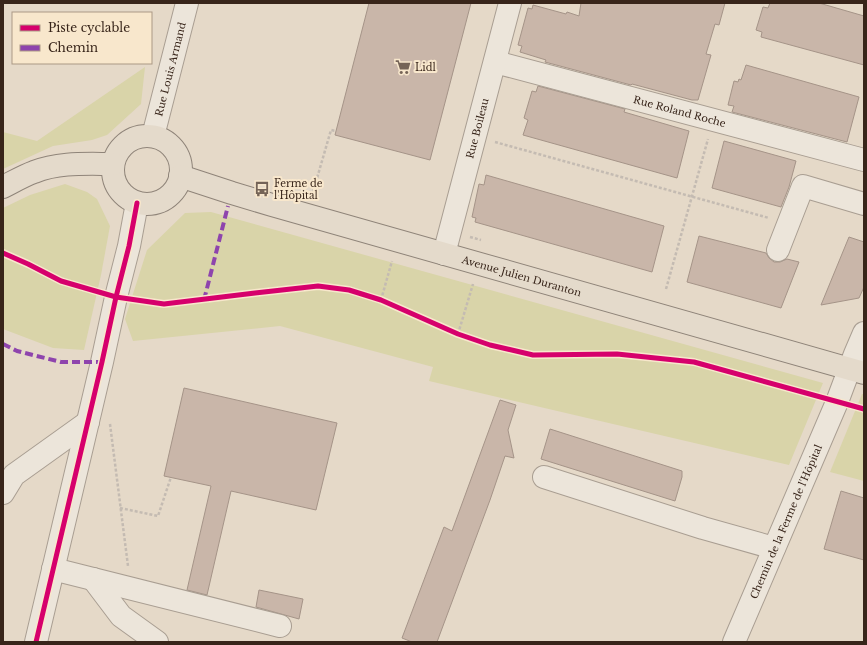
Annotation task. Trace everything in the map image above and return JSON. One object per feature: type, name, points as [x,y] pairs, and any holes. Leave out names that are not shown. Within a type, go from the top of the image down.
[{"type":"main road","points":[[140,136],[153,136],[170,145],[177,154],[181,165],[180,176],[177,187],[170,196],[160,202],[148,204],[137,203],[128,199],[120,192],[115,184],[113,164],[116,154],[122,146],[130,140],[140,136]]},
{"type":"main road","points":[[3,187],[34,172],[57,166],[79,164],[113,164]]},
{"type":"main road","name":"Avenue Julien Duranton","points":[[180,176],[265,203],[857,371]]},
{"type":"street","name":"Rue Louis Armand","points":[[153,136],[187,3]]},
{"type":"street","name":"Rue Boileau","points":[[444,254],[510,3]]},
{"type":"street","name":"Rue Roland Roche","points":[[495,62],[864,160]]},
{"type":"street","points":[[778,250],[803,186],[864,204]]},
{"type":"street","points":[[36,642],[129,246],[137,203]]},
{"type":"street","name":"Chemin de la Ferme de l'Hôpital","points":[[734,642],[837,402],[857,371],[864,333]]},
{"type":"street","points":[[3,493],[14,475],[88,422]]},
{"type":"street","points":[[544,476],[703,528],[774,548]]},
{"type":"street","points":[[53,569],[280,626]]},
{"type":"street","points":[[92,579],[121,616],[157,642]]},
{"type":"path","points":[[666,289],[714,120]]},
{"type":"path","points":[[313,192],[331,130],[336,131]]},
{"type":"path","points":[[475,136],[789,223]]},
{"type":"path","points":[[109,422],[128,567]]},
{"type":"path","points":[[120,508],[158,516],[171,477]]},
{"type":"shaded area","points":[[145,67],[141,104],[107,135],[92,140],[53,146],[3,169],[3,132],[37,141]]},
{"type":"shaded area","points":[[65,184],[87,192],[97,199],[110,226],[101,275],[84,350],[53,348],[3,329],[3,208],[30,195]]},
{"type":"shaded area","points":[[211,212],[823,383],[789,465],[429,381],[433,367],[280,326],[133,341],[125,319],[147,250],[185,213]]},
{"type":"shaded area","points":[[862,394],[864,394],[864,481],[830,472]]},
{"type":"building","name":"Lidl","points":[[369,3],[471,3],[430,160],[335,135]]},
{"type":"building","points":[[581,3],[725,3],[719,25],[715,24],[706,54],[711,55],[698,100],[692,100],[632,84],[631,85],[545,62],[546,60],[520,52],[522,46],[518,45],[528,8],[532,9],[533,5],[579,16]]},
{"type":"building","points":[[770,3],[819,3],[864,16],[864,65],[761,37],[762,32],[756,30],[763,7],[768,8]]},
{"type":"building","points":[[746,65],[859,97],[847,142],[732,112],[734,106],[728,105],[734,81],[738,82],[739,79],[741,80]]},
{"type":"building","points":[[538,86],[625,109],[624,112],[689,131],[677,178],[523,135],[528,120],[524,118],[532,91],[536,92]]},
{"type":"building","points":[[724,141],[796,161],[789,187],[781,207],[712,188]]},
{"type":"building","points":[[486,175],[664,226],[652,272],[475,222],[476,218],[472,217],[479,184],[484,185]]},
{"type":"building","points":[[699,236],[766,253],[774,262],[780,262],[787,259],[799,262],[781,308],[687,282]]},
{"type":"building","points":[[849,237],[864,242],[864,287],[859,298],[821,305]]},
{"type":"building","points":[[184,388],[337,423],[316,510],[231,491],[207,595],[187,590],[211,486],[164,476]]},
{"type":"building","points":[[500,400],[516,405],[508,430],[514,458],[505,456],[437,642],[412,642],[402,638],[444,527],[452,531]]},
{"type":"building","points":[[550,429],[682,471],[682,477],[675,501],[541,459]]},
{"type":"building","points":[[841,491],[864,498],[864,560],[824,549]]},
{"type":"building","points":[[259,590],[303,599],[299,619],[256,607]]},
{"type":"marked path","points":[[204,300],[228,206]]},
{"type":"marked path","points":[[3,344],[17,351],[61,362],[102,362]]},
{"type":"cycle path","points":[[36,642],[129,246],[137,203]]},
{"type":"cycle path","points":[[3,253],[61,281],[116,297],[164,304],[318,286],[349,290],[381,300],[458,334],[490,345],[533,355],[617,354],[694,362],[864,409]]},
{"type":"place","name":"Lidl","points":[[403,67]]},
{"type":"place","name":"Ferme de l'Hôpital","points":[[262,189]]}]
